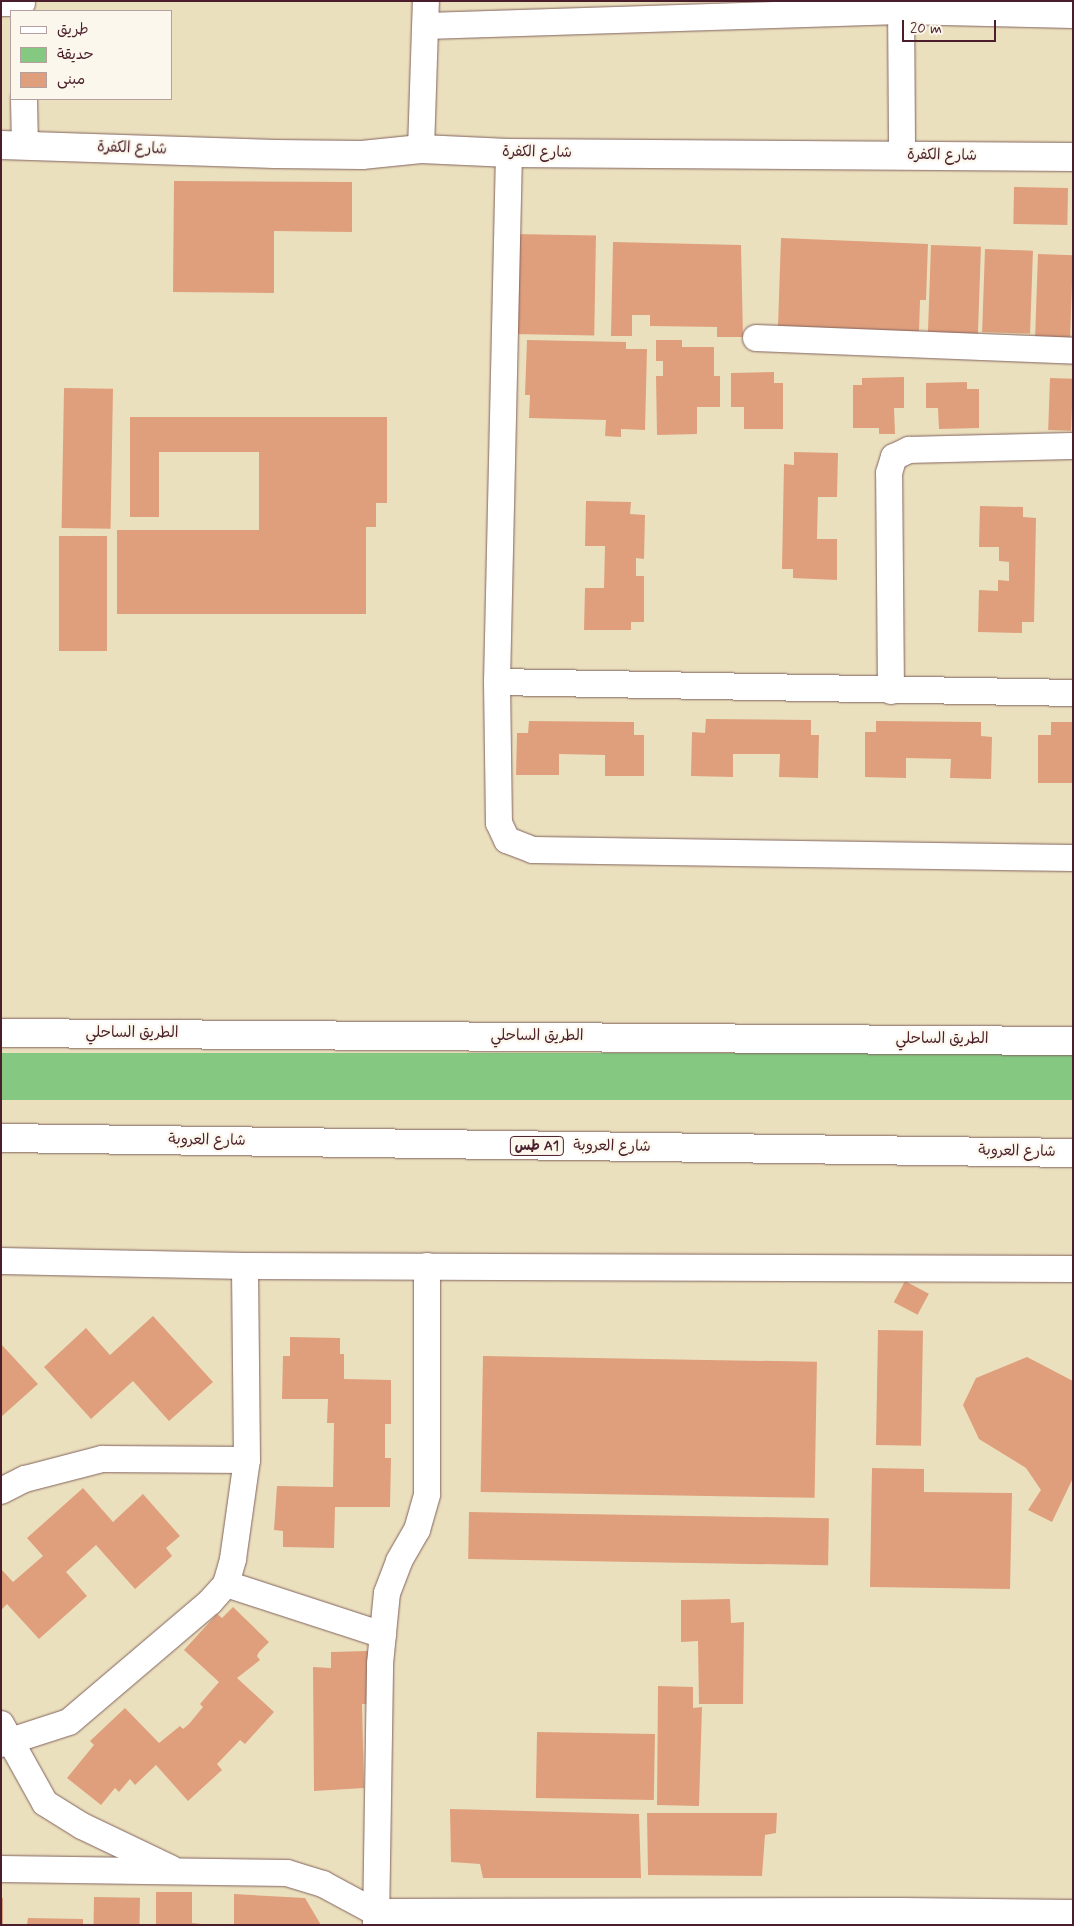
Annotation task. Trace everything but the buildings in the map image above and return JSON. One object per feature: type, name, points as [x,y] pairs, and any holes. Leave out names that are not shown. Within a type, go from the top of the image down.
[{"type":"main road","name":"شارع الكفرة","points":[[13,145],[362,155],[421,148],[509,153],[1073,157]]},
{"type":"main road","name":"الطريق الساحلي","points":[[1,1033],[1073,1041]]},
{"type":"main road","name":"شارع العروبة","points":[[1,1138],[1073,1153]]},
{"type":"street","points":[[901,6],[902,156]]},
{"type":"street","points":[[421,148],[426,14],[901,6],[1073,15]]},
{"type":"street","points":[[13,145],[24,100]]},
{"type":"street","points":[[509,153],[497,682],[499,823],[507,840],[533,850],[1073,858]]},
{"type":"street","points":[[756,338],[1073,351]]},
{"type":"street","points":[[891,691],[889,472],[894,457],[909,450],[1073,446]]},
{"type":"street","points":[[497,682],[1073,693]]},
{"type":"street","points":[[1,1261],[244,1266],[1073,1269]]},
{"type":"street","points":[[178,1871],[59,1814],[46,1803],[5,1737],[69,1722],[210,1602],[226,1584],[233,1559],[247,1460],[244,1266]]},
{"type":"street","points":[[375,1918],[383,1635],[387,1593],[399,1561],[417,1530],[427,1494],[427,1266]]},
{"type":"street","points":[[1,1491],[25,1479],[102,1458],[247,1460]]},
{"type":"street","points":[[226,1584],[383,1635]]},
{"type":"street","points":[[1,1869],[287,1873],[323,1884],[375,1918],[901,1918],[1073,1913]]},
{"type":"green space","points":[[1,1053],[1073,1053],[1073,1100],[1,1100]]}]
